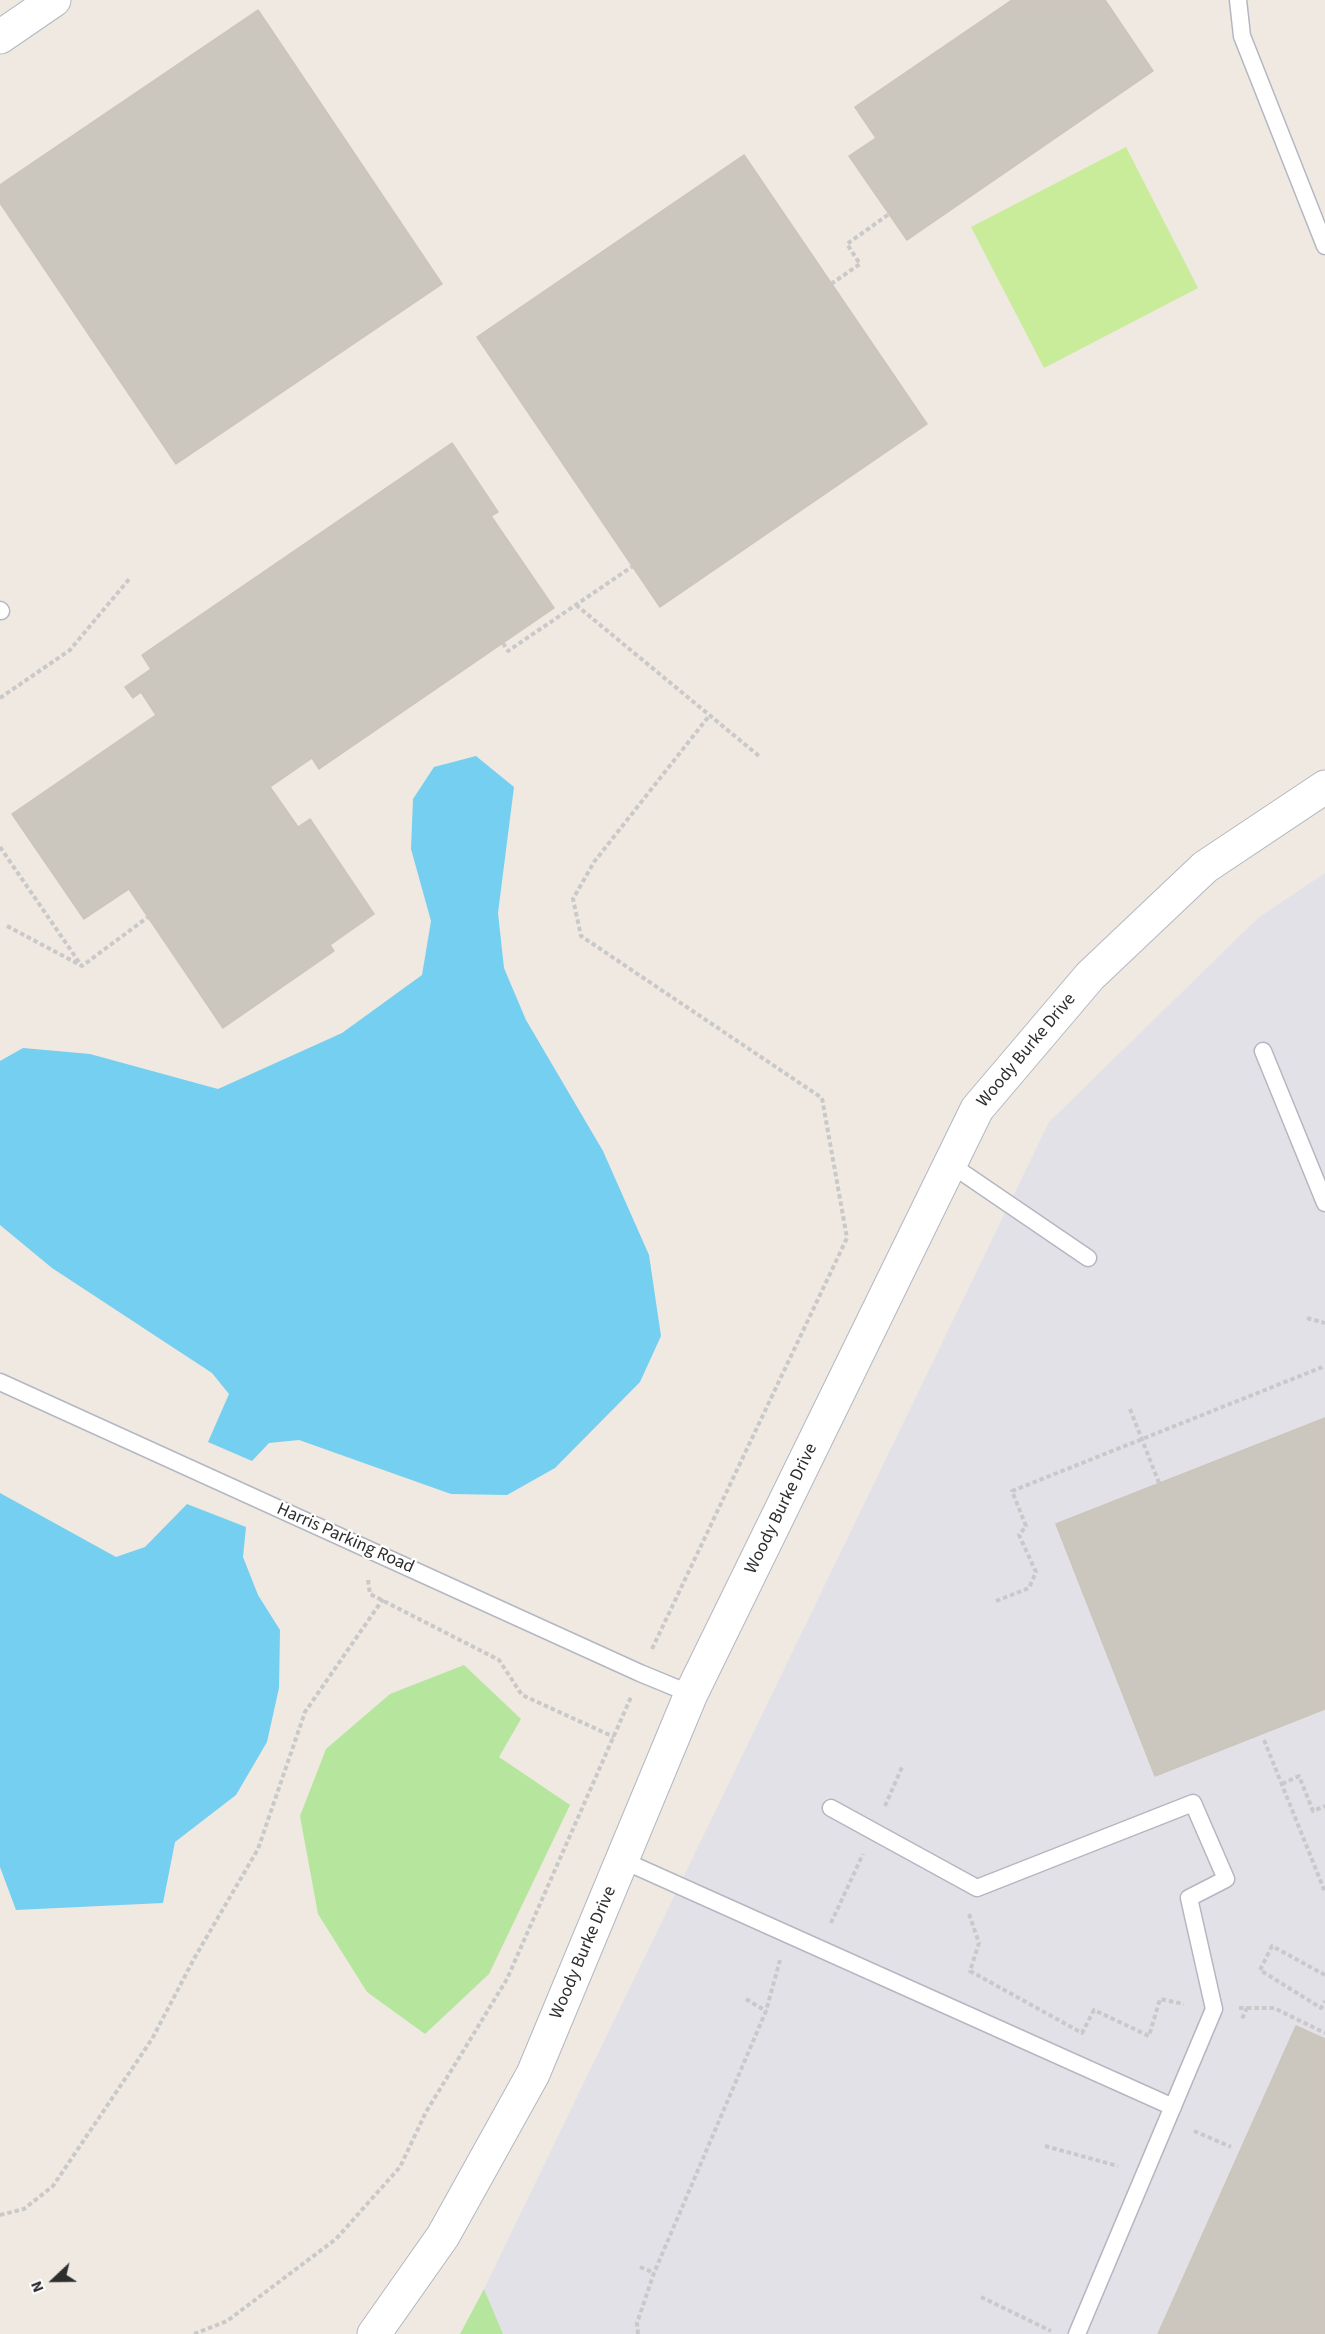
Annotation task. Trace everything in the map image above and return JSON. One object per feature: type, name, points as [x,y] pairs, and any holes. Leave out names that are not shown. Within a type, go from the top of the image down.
[{"type":"street","points":[[0,37],[54,0]]},
{"type":"street","name":"Woody Burke Drive","points":[[374,2334],[443,2236],[533,2074],[691,1694],[977,1109],[1090,976],[1205,867],[1325,787]]},
{"type":"lane","points":[[1238,0],[1242,36],[1325,246]]},
{"type":"lane","points":[[1263,1051],[1325,1203]]},
{"type":"lane","points":[[950,1164],[1088,1258]]},
{"type":"lane","name":"Harris Parking Road","points":[[0,1382],[640,1673],[691,1694]]},
{"type":"lane","points":[[831,1808],[977,1888],[1193,1803],[1226,1879],[1189,1898],[1214,2009],[1077,2334]]},
{"type":"lane","points":[[622,1860],[1173,2107]]},
{"type":"path","points":[[831,284],[860,264],[847,244],[889,214]]},
{"type":"path","points":[[503,643],[508,651],[633,566]]},
{"type":"path","points":[[0,698],[70,650],[130,578]]},
{"type":"path","points":[[576,605],[759,756]]},
{"type":"path","points":[[194,2334],[227,2321],[336,2239],[400,2167],[426,2112],[507,1979],[640,1673],[847,1238],[822,1098],[581,936],[573,899],[594,862],[709,716]]},
{"type":"path","points":[[0,846],[82,966]]},
{"type":"path","points":[[82,966],[148,917]]},
{"type":"path","points":[[7,926],[82,966]]},
{"type":"path","points":[[1307,1318],[1325,1323]]},
{"type":"path","points":[[996,1601],[1029,1588],[1036,1572],[1019,1535],[1026,1526],[1012,1491],[1141,1437],[1325,1366]]},
{"type":"path","points":[[1130,1409],[1159,1483]]},
{"type":"path","points":[[363,1547],[370,1594],[499,1660],[522,1695],[614,1737]]},
{"type":"path","points":[[0,2215],[24,2209],[54,2186],[152,2039],[195,1957],[258,1849],[305,1712],[383,1599]]},
{"type":"path","points":[[1264,1740],[1325,1893]]},
{"type":"path","points":[[1282,1784],[1299,1776],[1313,1811],[1325,1806]]},
{"type":"path","points":[[638,2334],[637,2323],[654,2273],[766,2011],[787,1935]]},
{"type":"path","points":[[1325,1975],[1272,1946],[1260,1970],[1321,2008],[1325,2001]]},
{"type":"path","points":[[747,1999],[766,2011]]},
{"type":"path","points":[[1247,2008],[1274,2008],[1325,2033]]},
{"type":"path","points":[[1194,2131],[1231,2147]]},
{"type":"path","points":[[1045,2146],[1145,2174]]},
{"type":"path","points":[[640,2268],[654,2273]]},
{"type":"path","points":[[981,2297],[1057,2334]]},
{"type":"shaded area","points":[[1325,873],[1325,2334],[503,2334],[484,2289],[1049,1122],[1258,918]]},
{"type":"green space","points":[[1126,147],[1198,288],[1044,368],[971,227]]},
{"type":"green space","points":[[464,1665],[521,1719],[499,1757],[570,1805],[489,1974],[425,2034],[367,1992],[318,1914],[300,1816],[326,1749],[390,1694]]},
{"type":"green space","points":[[484,2289],[503,2334],[460,2334]]},
{"type":"water","points":[[476,756],[514,787],[498,913],[504,968],[526,1020],[603,1151],[649,1255],[661,1336],[640,1382],[555,1468],[507,1495],[451,1494],[299,1440],[269,1443],[252,1461],[208,1442],[229,1394],[212,1373],[52,1268],[0,1225],[0,1061],[23,1048],[90,1054],[218,1089],[342,1033],[422,975],[431,921],[411,849],[413,799],[434,767]]},
{"type":"water","points":[[0,1493],[116,1557],[145,1547],[187,1504],[246,1527],[243,1557],[258,1595],[280,1630],[279,1688],[267,1742],[236,1795],[175,1842],[163,1903],[16,1910],[0,1867]]},
{"type":"building","points":[[1012,0],[1105,0],[1153,71],[907,240],[849,156],[876,138],[855,107]]},
{"type":"building","points":[[258,10],[442,284],[176,464],[0,203],[0,185]]},
{"type":"building","points":[[744,155],[927,424],[660,607],[477,337]]},
{"type":"building","points":[[452,443],[498,512],[491,516],[554,608],[319,769],[312,758],[270,787],[298,827],[310,819],[374,914],[330,945],[334,951],[223,1028],[129,889],[84,919],[12,814],[156,715],[141,692],[133,698],[125,687],[151,669],[142,655]]},
{"type":"building","points":[[1325,1418],[1325,1709],[1155,1776],[1056,1524]]},
{"type":"building","points":[[1296,2026],[1325,2039],[1325,2334],[1158,2334]]}]
